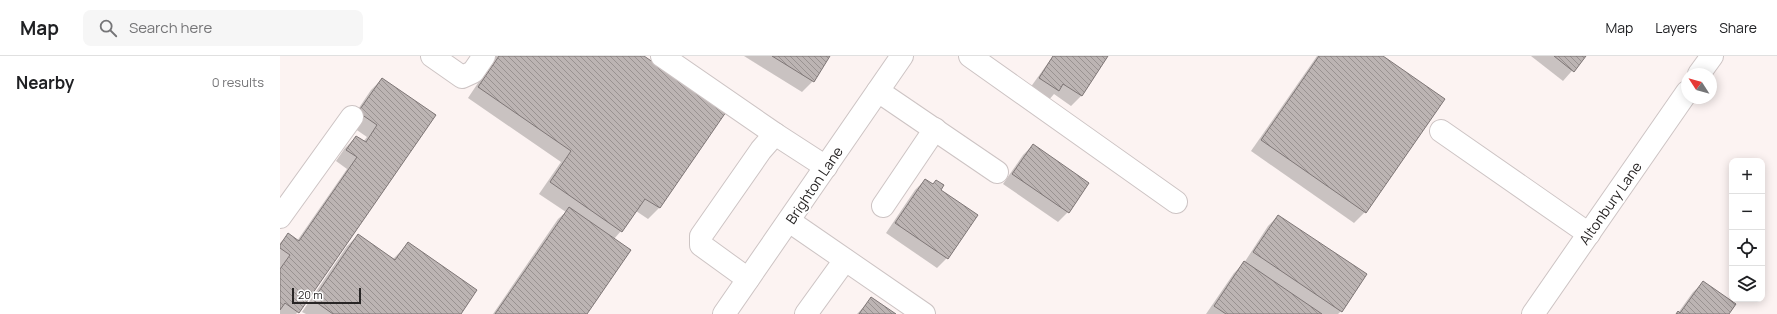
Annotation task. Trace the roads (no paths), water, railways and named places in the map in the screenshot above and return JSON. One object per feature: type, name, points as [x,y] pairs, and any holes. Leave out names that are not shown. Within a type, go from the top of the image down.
[{"type":"street","points":[[432,56],[462,77],[473,72],[484,56]]},
{"type":"street","points":[[662,56],[775,134],[826,167]]},
{"type":"street","name":"Brighton Lane","points":[[724,314],[902,56]]},
{"type":"street","points":[[970,56],[1176,202]]},
{"type":"street","points":[[1703,68],[1712,56]]},
{"type":"street","points":[[878,91],[997,172]]},
{"type":"street","name":"Altonbury Lane","points":[[1533,314],[1681,101]]},
{"type":"street","points":[[280,217],[352,117]]},
{"type":"street","points":[[882,206],[935,129]]},
{"type":"street","points":[[1441,131],[1589,234]]},
{"type":"street","points":[[748,279],[701,245],[701,236],[761,150],[775,134]]},
{"type":"street","points":[[789,221],[924,314]]},
{"type":"street","points":[[806,314],[845,260]]}]
